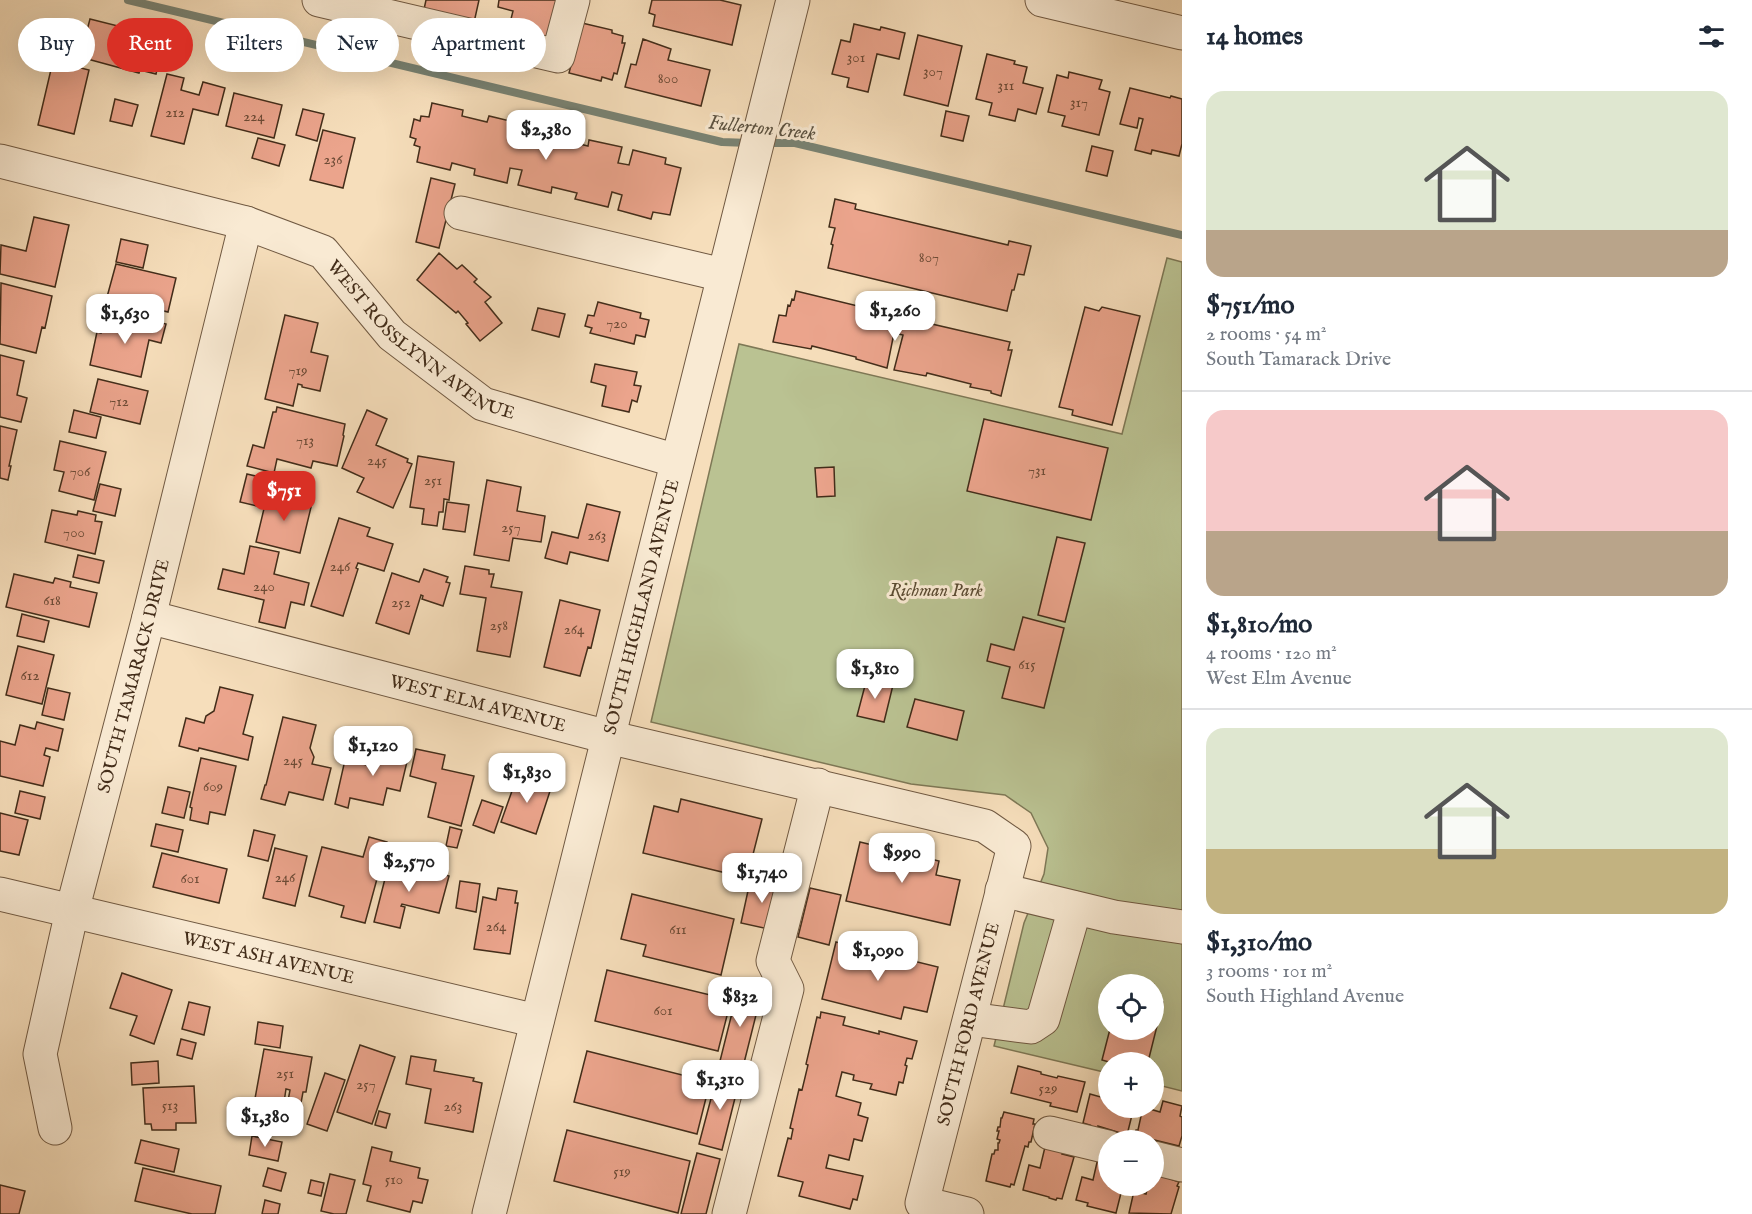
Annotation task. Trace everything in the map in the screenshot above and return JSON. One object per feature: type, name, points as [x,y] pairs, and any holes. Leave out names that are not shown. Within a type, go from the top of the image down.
[{"type":"street","points":[[319,0],[558,56],[573,0]]},
{"type":"street","name":"SOUTH HIGHLAND AVENUE","points":[[489,1214],[793,0]]},
{"type":"street","points":[[1042,0],[1182,33]]},
{"type":"street","name":"WEST ROSSLYNN AVENUE","points":[[0,160],[246,223],[322,252],[392,335],[483,404],[677,461]]},
{"type":"street","points":[[461,213],[723,275]]},
{"type":"street","name":"SOUTH TAMARACK DRIVE","points":[[55,1128],[40,1054],[72,911],[150,617],[246,223]]},
{"type":"street","name":"WEST ELM AVENUE","points":[[150,617],[608,737],[985,826],[1014,846]]},
{"type":"street","points":[[729,1214],[787,989],[773,961],[818,785]]},
{"type":"street","name":"SOUTH FORD AVENUE","points":[[967,1214],[922,1203],[1014,846]]},
{"type":"street","points":[[1002,890],[1114,917],[1182,927]]},
{"type":"street","name":"WEST ASH AVENUE","points":[[0,894],[537,1021]]},
{"type":"street","points":[[970,1019],[1031,1027],[1043,1019],[1075,908]]},
{"type":"street","points":[[1050,1133],[1098,1145]]},
{"type":"street","points":[[1164,1160],[1182,1165]]},
{"type":"green space","name":"Richman Park","points":[[1167,258],[1182,262],[1182,1091],[1164,1086],[1164,1052],[1098,1052],[1098,1071],[994,1046],[1024,923],[1044,874],[1048,848],[1031,813],[1005,795],[911,784],[651,722],[739,344],[1122,434]]},
{"type":"building","points":[[426,0],[479,0],[475,18],[438,18],[423,14]]},
{"type":"building","points":[[499,0],[558,0],[547,45],[546,18],[511,18],[513,11],[498,7]]},
{"type":"building","points":[[652,0],[720,0],[741,5],[732,45],[653,26],[655,15],[649,13]]},
{"type":"building","points":[[95,20],[107,23],[107,64],[95,61]]},
{"type":"building","points":[[582,23],[612,30],[612,33],[623,36],[622,43],[625,43],[617,74],[614,73],[612,80],[602,77],[601,81],[569,73]]},
{"type":"building","points":[[854,24],[905,33],[899,59],[877,54],[868,92],[847,87],[849,78],[832,74],[841,40],[850,42]]},
{"type":"building","points":[[918,35],[962,46],[948,106],[904,95]]},
{"type":"building","points":[[643,39],[671,49],[668,60],[710,70],[701,106],[625,87],[631,64],[636,65]]},
{"type":"building","points":[[987,54],[1015,61],[1014,64],[1027,67],[1023,83],[1043,88],[1036,114],[1018,109],[1015,121],[989,115],[992,103],[976,99]]},
{"type":"building","points":[[50,72],[89,72],[74,134],[38,125]]},
{"type":"building","points":[[1069,72],[1102,80],[1099,89],[1110,92],[1099,135],[1062,126],[1065,116],[1048,112],[1057,75],[1068,78]]},
{"type":"building","points":[[167,74],[184,78],[181,90],[199,95],[203,82],[225,88],[218,115],[193,109],[184,144],[151,136]]},
{"type":"building","points":[[1130,88],[1182,99],[1182,144],[1179,156],[1152,150],[1151,154],[1135,150],[1143,119],[1139,118],[1137,128],[1120,124]]},
{"type":"building","points":[[234,93],[282,105],[274,138],[226,126]]},
{"type":"building","points":[[115,99],[138,105],[132,126],[110,121]]},
{"type":"building","points":[[432,103],[463,110],[462,116],[487,122],[489,116],[519,123],[515,139],[529,142],[533,126],[564,134],[563,140],[588,146],[589,140],[622,147],[618,163],[629,165],[633,150],[666,158],[665,164],[681,168],[670,215],[653,212],[651,219],[618,210],[622,195],[612,192],[608,207],[575,199],[577,193],[552,187],[551,193],[518,185],[522,170],[510,168],[507,183],[474,175],[475,169],[452,163],[450,170],[417,162],[420,147],[414,145],[416,139],[410,137],[414,119],[420,121],[421,116],[429,117]]},
{"type":"building","points":[[303,109],[324,114],[317,141],[296,135]]},
{"type":"building","points":[[946,111],[969,116],[963,141],[941,136]]},
{"type":"building","points":[[323,130],[355,138],[343,188],[310,180]]},
{"type":"building","points":[[258,138],[285,145],[279,166],[252,158]]},
{"type":"building","points":[[1092,146],[1113,151],[1107,176],[1086,171]]},
{"type":"building","points":[[431,178],[455,184],[439,248],[416,242]]},
{"type":"building","points":[[835,199],[856,204],[855,209],[1008,245],[1009,241],[1031,246],[1024,275],[1018,274],[1007,311],[828,268],[835,228],[829,227]]},
{"type":"building","points":[[34,217],[69,225],[55,287],[0,274],[1,245],[26,251]]},
{"type":"building","points":[[121,239],[148,245],[143,268],[116,262]]},
{"type":"building","points":[[439,253],[457,269],[462,265],[477,279],[474,282],[491,297],[485,302],[502,323],[480,341],[458,311],[456,313],[417,280]]},
{"type":"building","points":[[116,264],[176,278],[168,312],[107,297]]},
{"type":"building","points":[[1,283],[52,296],[45,328],[42,327],[36,353],[0,344]]},
{"type":"building","points":[[796,291],[895,315],[893,323],[908,327],[910,319],[1010,342],[1008,350],[1012,350],[1001,396],[991,391],[970,387],[971,384],[927,373],[926,376],[894,370],[903,335],[894,333],[887,368],[856,359],[856,357],[812,346],[811,349],[773,342],[779,315],[786,316],[788,305],[790,306],[792,299],[794,300]]},
{"type":"building","points":[[598,302],[641,313],[640,318],[649,320],[645,337],[636,335],[634,344],[590,333],[592,328],[585,326],[588,315],[594,316]]},
{"type":"building","points":[[1085,307],[1099,311],[1102,307],[1140,316],[1112,425],[1072,415],[1073,410],[1059,407]]},
{"type":"building","points":[[538,308],[565,314],[559,337],[532,330]]},
{"type":"building","points":[[285,315],[318,323],[311,352],[328,356],[320,391],[298,384],[293,406],[265,399]]},
{"type":"building","points":[[105,317],[139,325],[141,318],[166,324],[161,343],[149,340],[141,377],[90,365],[97,332],[101,333]]},
{"type":"building","points":[[0,355],[24,361],[17,395],[27,398],[21,422],[0,417]]},
{"type":"building","points":[[595,364],[637,372],[634,385],[641,386],[637,402],[632,400],[629,412],[602,406],[606,386],[591,382]]},
{"type":"building","points":[[98,379],[148,391],[140,424],[90,412]]},
{"type":"building","points":[[277,407],[345,424],[337,466],[313,461],[311,468],[277,459],[274,473],[247,466],[253,445],[264,448],[273,412],[276,412]]},
{"type":"building","points":[[74,410],[101,417],[96,438],[69,432]]},
{"type":"building","points":[[367,410],[387,419],[376,445],[408,459],[407,462],[412,464],[393,508],[357,492],[364,478],[342,468]]},
{"type":"building","points":[[984,419],[1108,448],[1091,520],[967,491]]},
{"type":"building","points":[[0,426],[17,430],[8,480],[0,478]]},
{"type":"building","points":[[60,441],[106,452],[94,500],[59,491],[64,472],[54,470]]},
{"type":"building","points":[[418,456],[454,462],[449,500],[444,499],[443,512],[439,512],[437,526],[422,524],[424,509],[410,507]]},
{"type":"building","points":[[834,467],[835,496],[817,497],[815,468]]},
{"type":"building","points":[[247,474],[268,479],[261,507],[240,502]]},
{"type":"building","points":[[487,480],[521,487],[517,511],[545,516],[541,542],[513,538],[509,561],[474,555]]},
{"type":"building","points":[[100,484],[121,489],[115,516],[93,511]]},
{"type":"building","points":[[268,492],[312,503],[300,553],[256,542]]},
{"type":"building","points":[[447,502],[469,505],[465,532],[443,529]]},
{"type":"building","points":[[587,504],[620,512],[608,561],[570,552],[567,564],[545,558],[552,532],[578,538]]},
{"type":"building","points":[[52,510],[77,515],[78,511],[96,515],[95,521],[102,522],[95,554],[45,542]]},
{"type":"building","points":[[339,518],[370,528],[367,536],[393,544],[384,571],[358,563],[343,616],[311,606]]},
{"type":"building","points":[[1057,537],[1085,543],[1065,622],[1038,615]]},
{"type":"building","points":[[250,546],[279,552],[274,574],[309,583],[304,605],[291,602],[285,628],[259,622],[264,600],[218,589],[223,569],[244,574]]},
{"type":"building","points":[[78,555],[104,561],[99,583],[73,577]]},
{"type":"building","points":[[465,566],[489,570],[489,574],[494,574],[491,587],[522,592],[510,657],[477,651],[486,598],[460,594]]},
{"type":"building","points":[[424,569],[448,577],[446,582],[450,583],[443,606],[422,599],[421,595],[409,634],[376,623],[392,573],[419,582]]},
{"type":"building","points":[[14,574],[53,583],[55,578],[71,582],[70,587],[97,593],[89,627],[6,607]]},
{"type":"building","points":[[560,600],[600,610],[591,648],[588,647],[580,676],[544,667]]},
{"type":"building","points":[[22,614],[49,621],[44,642],[17,636]]},
{"type":"building","points":[[1023,617],[1064,628],[1044,708],[1002,698],[1010,667],[987,661],[991,644],[1014,650]]},
{"type":"building","points":[[18,646],[54,655],[42,704],[6,695]]},
{"type":"building","points":[[867,678],[893,685],[884,722],[857,716]]},
{"type":"building","points":[[220,687],[253,695],[243,734],[253,737],[248,760],[199,748],[198,751],[179,746],[186,718],[204,723],[206,716],[214,711]]},
{"type":"building","points":[[48,688],[70,693],[64,720],[42,715]]},
{"type":"building","points":[[915,699],[964,711],[957,740],[907,727]]},
{"type":"building","points":[[283,717],[316,725],[310,748],[314,757],[312,764],[331,768],[323,800],[289,792],[285,805],[261,799]]},
{"type":"building","points":[[37,722],[63,729],[58,751],[46,748],[44,755],[50,757],[43,786],[0,776],[0,741],[15,745],[20,725],[35,729]]},
{"type":"building","points":[[382,743],[410,749],[400,791],[387,788],[383,805],[350,798],[348,808],[335,804],[345,760],[371,766],[377,764]]},
{"type":"building","points":[[416,749],[445,755],[442,769],[474,776],[461,826],[428,817],[436,783],[410,776]]},
{"type":"building","points":[[201,758],[236,766],[225,815],[210,812],[208,824],[190,820],[192,808],[190,807]]},
{"type":"building","points":[[518,774],[552,785],[536,834],[501,822]]},
{"type":"building","points":[[168,787],[190,792],[184,818],[162,813]]},
{"type":"building","points":[[20,791],[45,797],[40,819],[15,813]]},
{"type":"building","points":[[681,799],[762,819],[747,878],[643,853],[654,806],[678,812]]},
{"type":"building","points":[[482,800],[503,807],[494,833],[473,825]]},
{"type":"building","points":[[0,813],[28,820],[19,855],[0,851]]},
{"type":"building","points":[[156,824],[183,830],[178,852],[151,846]]},
{"type":"building","points":[[450,827],[462,830],[457,848],[446,846]]},
{"type":"building","points":[[254,830],[275,835],[268,861],[248,856]]},
{"type":"building","points":[[369,837],[387,842],[365,923],[341,917],[344,906],[309,896],[322,847],[363,857]]},
{"type":"building","points":[[860,842],[939,861],[936,875],[960,880],[950,925],[846,901]]},
{"type":"building","points":[[275,848],[307,856],[295,906],[263,898]]},
{"type":"building","points":[[162,853],[227,869],[219,903],[153,887]]},
{"type":"building","points":[[389,863],[404,866],[404,864],[449,876],[439,913],[402,904],[401,906],[405,907],[400,928],[374,922]]},
{"type":"building","points":[[751,877],[783,884],[773,930],[741,923]]},
{"type":"building","points":[[460,881],[480,884],[476,912],[456,908]]},
{"type":"building","points":[[498,888],[517,891],[515,903],[518,903],[510,954],[474,949],[483,897],[496,900]]},
{"type":"building","points":[[810,888],[841,895],[829,945],[798,937]]},
{"type":"building","points":[[632,894],[734,919],[721,975],[643,956],[646,945],[621,939]]},
{"type":"building","points":[[836,942],[938,967],[927,1012],[904,1007],[901,1019],[822,999]]},
{"type":"building","points":[[607,970],[731,1000],[718,1051],[595,1021]]},
{"type":"building","points":[[122,973],[172,990],[154,1044],[130,1035],[137,1016],[110,1008]]},
{"type":"building","points":[[738,989],[761,995],[743,1067],[720,1061]]},
{"type":"building","points":[[189,1002],[210,1007],[204,1035],[182,1029]]},
{"type":"building","points":[[821,1012],[845,1017],[843,1025],[917,1041],[912,1059],[907,1058],[903,1083],[899,1082],[896,1095],[870,1089],[872,1084],[853,1080],[854,1075],[842,1072],[836,1096],[861,1103],[858,1115],[868,1118],[862,1141],[854,1139],[849,1160],[829,1155],[826,1168],[863,1176],[857,1200],[853,1199],[850,1209],[799,1196],[803,1182],[778,1176],[788,1138],[791,1139],[793,1129],[790,1128],[799,1089],[802,1090],[817,1017],[820,1018]]},
{"type":"building","points":[[258,1022],[283,1026],[280,1048],[255,1044]]},
{"type":"building","points":[[181,1039],[196,1043],[192,1059],[177,1055]]},
{"type":"building","points":[[1107,1040],[1154,1040],[1150,1052],[1104,1052]]},
{"type":"building","points":[[360,1045],[395,1057],[372,1124],[337,1112]]},
{"type":"building","points":[[264,1049],[312,1057],[306,1092],[303,1092],[301,1103],[288,1101],[290,1090],[286,1089],[283,1109],[254,1104]]},
{"type":"building","points":[[587,1051],[710,1082],[697,1134],[574,1102]]},
{"type":"building","points":[[411,1056],[436,1060],[434,1071],[474,1078],[473,1081],[482,1083],[473,1132],[425,1123],[431,1089],[406,1084]]},
{"type":"building","points":[[158,1061],[159,1083],[132,1085],[131,1063]]},
{"type":"building","points":[[1018,1066],[1057,1078],[1058,1076],[1085,1082],[1077,1112],[1011,1093]]},
{"type":"building","points":[[718,1072],[740,1078],[722,1150],[699,1144]]},
{"type":"building","points":[[325,1073],[345,1080],[327,1131],[307,1124]]},
{"type":"building","points":[[194,1086],[196,1123],[176,1123],[176,1130],[152,1130],[151,1124],[145,1124],[143,1088]]},
{"type":"building","points":[[1090,1094],[1098,1096],[1098,1118],[1131,1118],[1128,1130],[1111,1130],[1098,1126],[1098,1129],[1083,1123]]},
{"type":"building","points":[[1164,1101],[1182,1106],[1180,1116],[1182,1117],[1182,1136],[1179,1146],[1164,1142],[1164,1130],[1138,1130],[1141,1118],[1164,1118]]},
{"type":"building","points":[[379,1111],[390,1114],[386,1128],[375,1125]]},
{"type":"building","points":[[1004,1112],[1034,1119],[1033,1124],[1035,1124],[1031,1142],[1028,1147],[1025,1146],[1014,1185],[1011,1184],[1010,1187],[986,1181],[992,1154],[998,1150],[1000,1140],[997,1139],[999,1131],[997,1131]]},
{"type":"building","points":[[567,1130],[690,1161],[678,1213],[554,1181]]},
{"type":"building","points":[[252,1136],[282,1142],[278,1161],[249,1155]]},
{"type":"building","points":[[141,1140],[179,1149],[174,1172],[135,1163]]},
{"type":"building","points":[[372,1147],[392,1152],[390,1161],[420,1168],[418,1178],[428,1180],[422,1203],[413,1201],[410,1212],[367,1201],[371,1186],[363,1184]]},
{"type":"building","points":[[1045,1147],[1074,1157],[1062,1199],[1057,1198],[1056,1200],[1023,1190],[1029,1165],[1040,1168]]},
{"type":"building","points":[[697,1153],[720,1159],[706,1214],[681,1214]]},
{"type":"building","points":[[1098,1158],[1098,1196],[1120,1196],[1116,1213],[1087,1206],[1088,1203],[1076,1200],[1082,1177],[1093,1180]]},
{"type":"building","points":[[143,1168],[221,1186],[215,1214],[192,1214],[135,1201]]},
{"type":"building","points":[[268,1168],[286,1173],[281,1191],[263,1186]]},
{"type":"building","points":[[330,1174],[355,1180],[346,1214],[321,1211]]},
{"type":"building","points":[[1164,1177],[1179,1182],[1171,1214],[1129,1213],[1133,1196],[1164,1196]]},
{"type":"building","points":[[311,1180],[324,1183],[321,1196],[308,1193]]},
{"type":"building","points":[[0,1185],[25,1191],[19,1214],[0,1214]]},
{"type":"building","points":[[265,1200],[280,1204],[278,1214],[262,1214]]},
{"type":"waterway","name":"Fullerton Creek","points":[[128,0],[722,142],[749,143]]},
{"type":"waterway","name":"Fullerton Creek","points":[[764,143],[795,143],[1182,235]]}]
